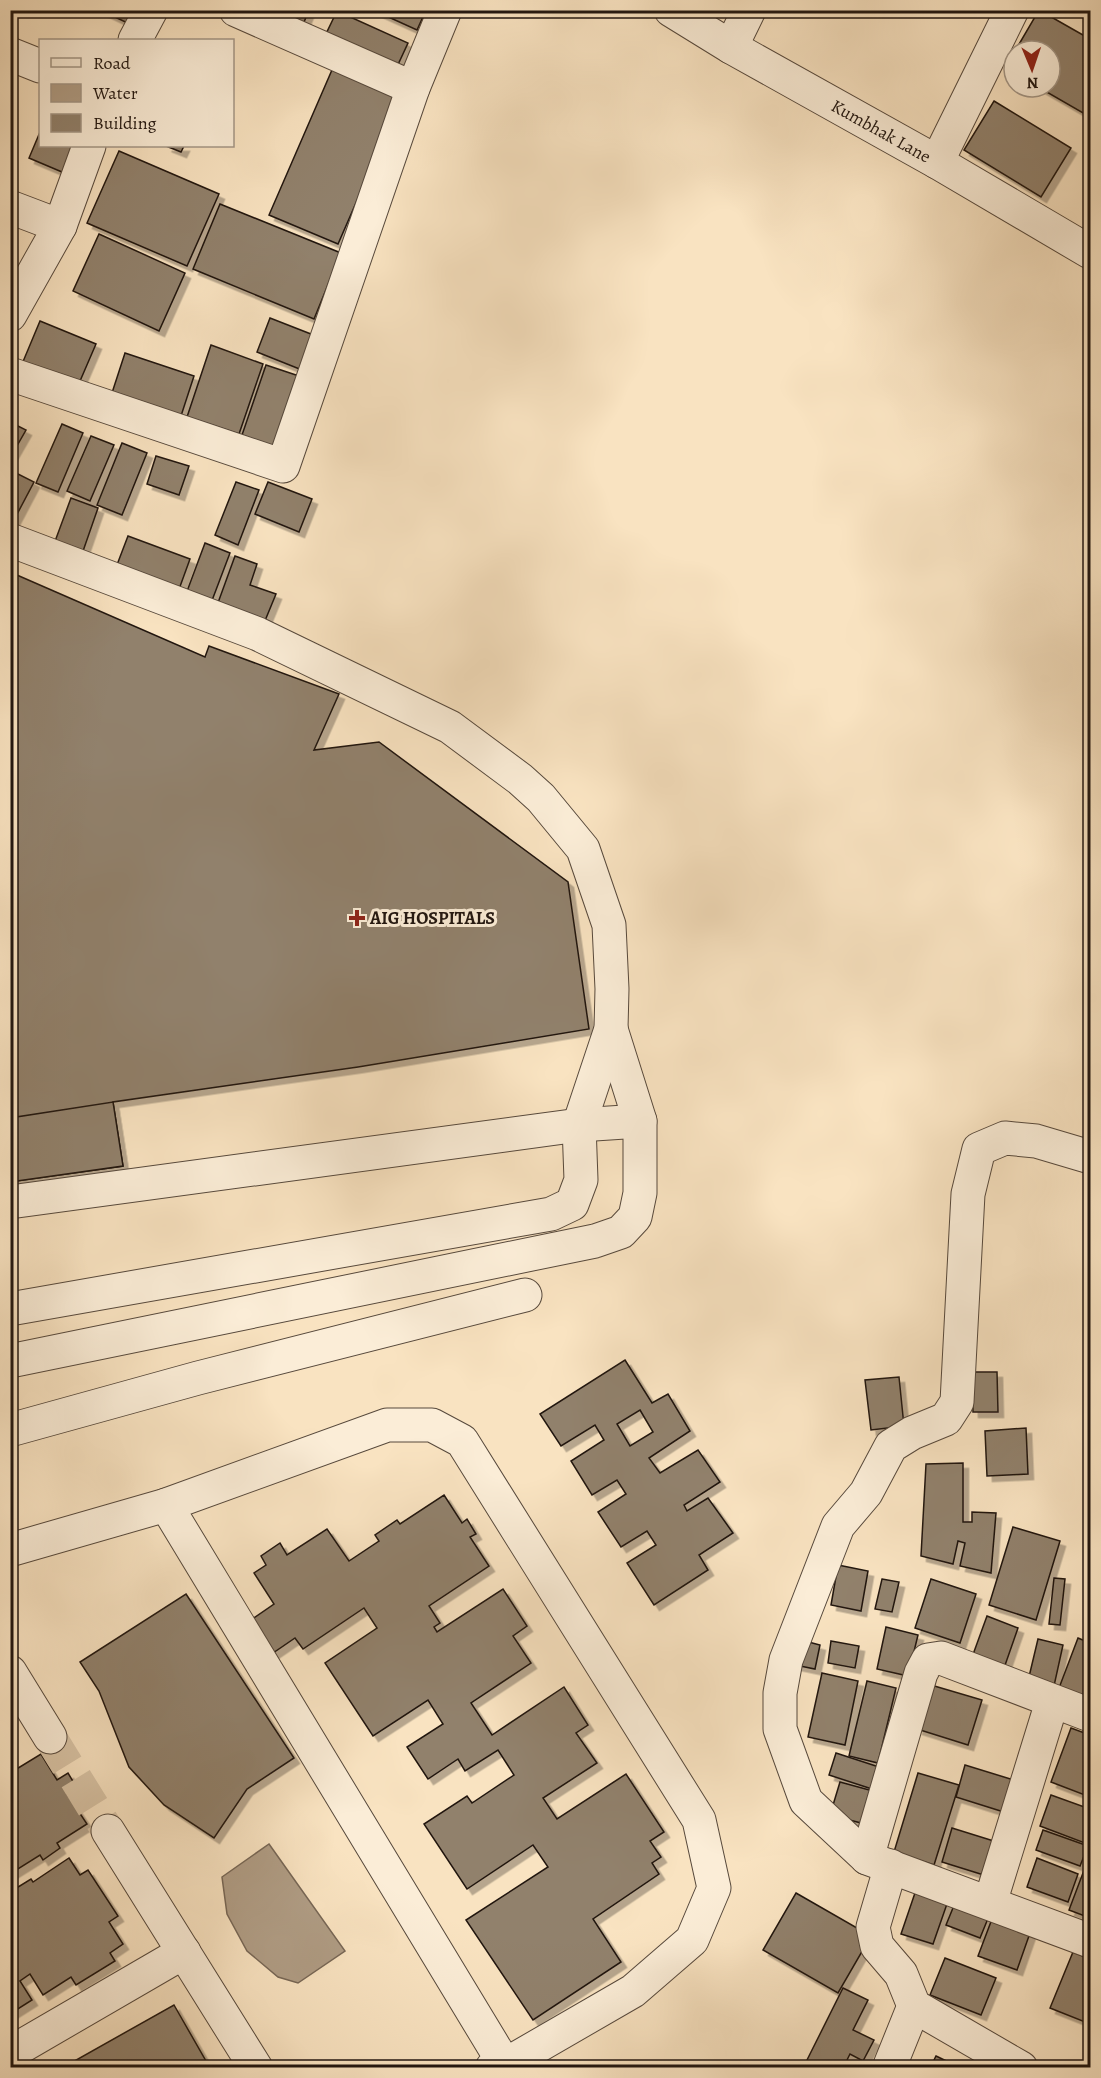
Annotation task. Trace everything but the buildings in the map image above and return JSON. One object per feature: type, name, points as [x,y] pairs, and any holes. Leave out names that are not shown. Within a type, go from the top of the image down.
[{"type":"street","points":[[136,39],[151,10]]},
{"type":"street","points":[[236,10],[413,88]]},
{"type":"street","points":[[10,374],[283,466],[413,88],[445,10]]},
{"type":"street","name":"Kumbhak Lane","points":[[671,10],[731,47],[937,162],[1090,252]]},
{"type":"street","points":[[731,47],[749,10]]},
{"type":"street","points":[[937,162],[1012,10]]},
{"type":"street","points":[[10,54],[39,66]]},
{"type":"street","points":[[10,315],[60,226],[89,147]]},
{"type":"street","points":[[10,207],[60,226]]},
{"type":"street","points":[[10,540],[258,634],[450,728],[520,779],[541,798],[583,849],[609,925],[612,989],[611,1029],[579,1125],[581,1180],[572,1204],[551,1214],[10,1309]]},
{"type":"street","points":[[10,1361],[595,1241],[621,1232],[635,1217],[640,1193],[640,1122],[611,1029]]},
{"type":"street","points":[[10,1202],[579,1125],[640,1122]]},
{"type":"street","points":[[1090,1157],[1036,1141],[1005,1138],[979,1149],[968,1194],[957,1402],[946,1419],[912,1433],[891,1446],[866,1493],[838,1526],[786,1660],[780,1693],[780,1729],[806,1801],[879,1862],[1090,1941]]},
{"type":"street","points":[[251,1267],[258,1311]]},
{"type":"street","points":[[10,1430],[198,1378],[525,1295]]},
{"type":"street","points":[[10,1550],[166,1505],[387,1425],[432,1425],[462,1441],[699,1820],[714,1888],[692,1940],[633,1991],[499,2066],[166,1505]]},
{"type":"street","points":[[1021,2067],[914,2006],[901,1974],[877,1946],[873,1927],[879,1862],[921,1673],[928,1660],[941,1658],[1090,1715]]},
{"type":"street","points":[[10,1672],[50,1737]]},
{"type":"street","points":[[990,1903],[1052,1702]]},
{"type":"street","points":[[108,1831],[256,2067]]},
{"type":"street","points":[[10,2053],[184,1952]]},
{"type":"street","points":[[889,2067],[914,2006]]},
{"type":"water","points":[[269,1844],[345,1951],[298,1983],[278,1977],[247,1951],[227,1914],[222,1877]]},
{"type":"tunnel","points":[[50,1737],[108,1831]]},
{"type":"place","name":"AIG HOSPITALS","points":[[357,918]]}]
